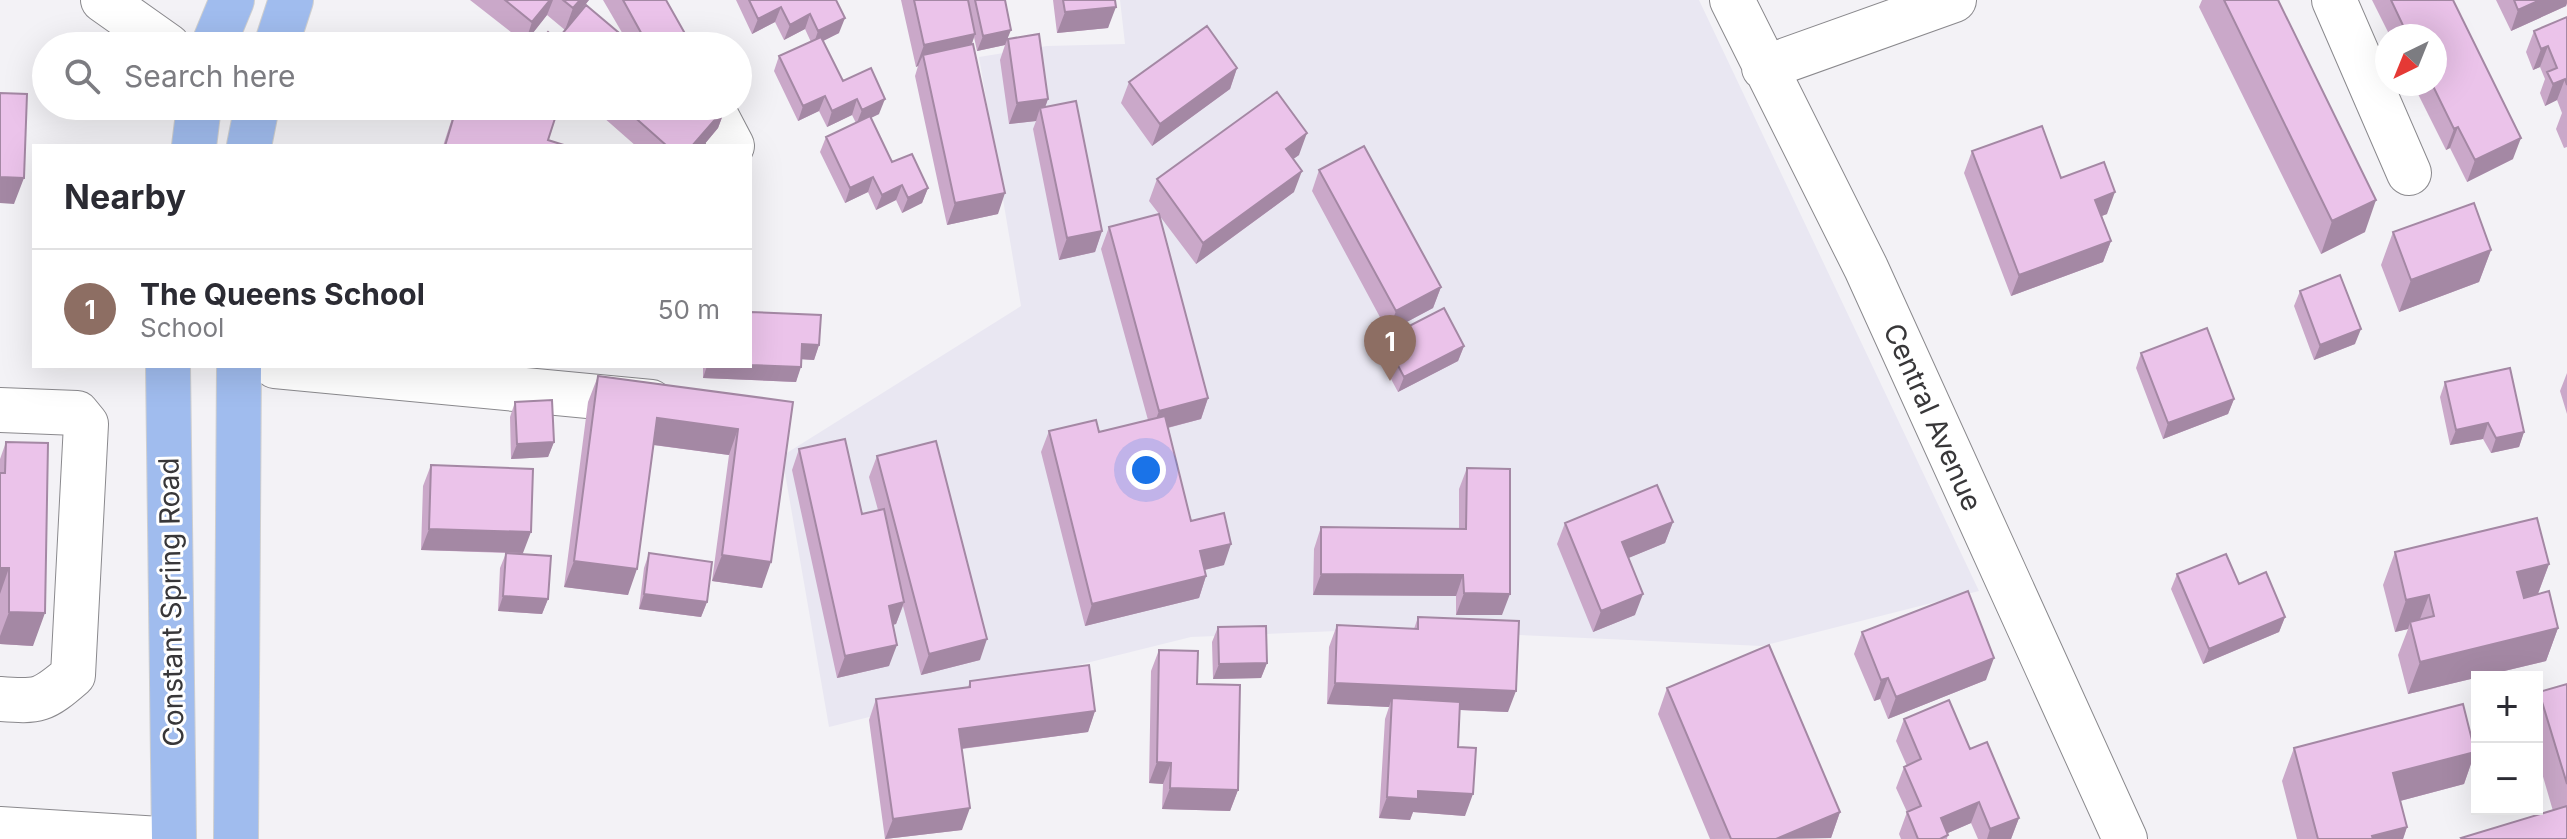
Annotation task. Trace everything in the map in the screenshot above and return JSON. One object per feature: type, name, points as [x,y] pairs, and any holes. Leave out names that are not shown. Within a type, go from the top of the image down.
[{"type":"main road","points":[[219,32],[232,0]]},
{"type":"main road","points":[[281,32],[291,0]]},
{"type":"main road","points":[[194,144],[197,120]]},
{"type":"main road","points":[[249,144],[254,120]]},
{"type":"main road","name":"Constant Spring Road","points":[[168,368],[174,839]]},
{"type":"main road","points":[[236,839],[239,368]]},
{"type":"street","points":[[103,0],[148,32]]},
{"type":"street","name":"Central Avenue","points":[[1732,0],[1866,268],[2125,839]]},
{"type":"street","points":[[1764,68],[1954,0]]},
{"type":"street","points":[[2334,0],[2409,173]]},
{"type":"street","points":[[718,120],[731,144]]},
{"type":"street","points":[[296,368],[662,403]]},
{"type":"street","points":[[0,410],[77,413],[86,424],[73,675],[48,696],[24,701],[0,699]]},
{"type":"street","points":[[0,829],[160,839]]},
{"type":"shaded area","points":[[1120,0],[1699,0],[1979,591],[1762,646],[1386,629],[1191,637],[829,727],[782,456],[1021,306],[979,57],[1047,46],[1125,44]]},
{"type":"building","points":[[505,0],[550,0],[532,22]]},
{"type":"building","points":[[563,0],[580,0],[573,8]]},
{"type":"building","points":[[623,0],[666,0],[684,32],[641,32]]},
{"type":"building","points":[[749,0],[836,0],[845,18],[818,31],[810,14],[790,25],[781,7],[758,19]]},
{"type":"building","points":[[914,0],[968,0],[975,34],[924,45]]},
{"type":"building","points":[[975,0],[1005,0],[1011,30],[983,36]]},
{"type":"building","points":[[1063,0],[1115,0],[1116,7],[1065,12]]},
{"type":"building","points":[[2224,0],[2278,0],[2376,200],[2332,221]]},
{"type":"building","points":[[2391,0],[2453,0],[2521,138],[2475,160],[2458,127],[2454,129],[2438,96],[2447,96],[2447,24],[2402,24]]},
{"type":"building","points":[[2514,0],[2540,0],[2518,10]]},
{"type":"building","points":[[586,5],[618,32],[564,32]]},
{"type":"building","points":[[2567,17],[2567,85],[2565,79],[2553,84],[2547,72],[2557,68],[2548,46],[2541,49],[2534,31]]},
{"type":"building","points":[[1207,26],[1237,68],[1160,124],[1129,82]]},
{"type":"building","points":[[1039,34],[1048,99],[1017,103],[1008,39]]},
{"type":"building","points":[[821,37],[843,81],[871,68],[885,99],[862,110],[857,99],[832,111],[825,96],[803,106],[779,56]]},
{"type":"building","points":[[973,44],[1005,193],[955,203],[923,55]]},
{"type":"building","points":[[1277,92],[1307,133],[1286,149],[1302,171],[1203,243],[1157,179]]},
{"type":"building","points":[[0,93],[27,94],[24,178],[0,177]]},
{"type":"building","points":[[1076,101],[1102,231],[1067,238],[1040,108]]},
{"type":"building","points":[[870,116],[892,162],[912,154],[928,188],[908,198],[902,185],[882,195],[873,177],[850,188],[826,137]]},
{"type":"building","points":[[453,120],[554,120],[548,140],[561,144],[446,144]]},
{"type":"building","points":[[638,120],[715,120],[694,144],[665,144]]},
{"type":"building","points":[[2042,126],[2061,178],[2104,162],[2115,192],[2095,200],[2111,241],[2019,275],[1972,151]]},
{"type":"building","points":[[1364,146],[1441,287],[1396,311],[1319,170]]},
{"type":"building","points":[[2474,203],[2491,250],[2411,280],[2393,232]]},
{"type":"building","points":[[1159,214],[1208,398],[1159,411],[1109,227]]},
{"type":"building","points":[[2340,275],[2361,329],[2320,345],[2300,291]]},
{"type":"building","points":[[1444,308],[1464,346],[1404,377],[1384,339]]},
{"type":"building","points":[[752,312],[821,315],[819,345],[802,344],[801,367],[752,365]]},
{"type":"building","points":[[2207,328],[2234,399],[2168,423],[2141,353]]},
{"type":"building","points":[[2510,368],[2524,432],[2496,438],[2488,423],[2456,430],[2445,382]]},
{"type":"building","points":[[598,376],[793,402],[771,562],[722,555],[738,429],[657,418],[637,569],[574,561]]},
{"type":"building","points":[[552,400],[554,442],[517,444],[515,402]]},
{"type":"building","points":[[1165,416],[1191,521],[1224,513],[1231,544],[1200,551],[1206,576],[1092,604],[1049,431],[1096,420],[1099,432]]},
{"type":"building","points":[[845,439],[862,514],[884,509],[904,602],[889,606],[897,645],[845,656],[799,449]]},
{"type":"building","points":[[936,441],[987,639],[929,654],[877,456]]},
{"type":"building","points":[[6,442],[48,443],[45,613],[9,612],[9,568],[0,568],[0,473],[5,473]]},
{"type":"building","points":[[431,465],[533,469],[531,532],[429,529]]},
{"type":"building","points":[[1467,468],[1510,469],[1510,594],[1464,593],[1463,575],[1321,574],[1321,527],[1466,529]]},
{"type":"building","points":[[1657,485],[1673,522],[1622,542],[1643,594],[1601,611],[1565,523]]},
{"type":"building","points":[[2537,518],[2549,564],[2517,572],[2524,598],[2549,591],[2558,628],[2420,662],[2410,622],[2434,616],[2429,595],[2406,600],[2395,552]]},
{"type":"building","points":[[506,553],[551,556],[548,599],[503,596]]},
{"type":"building","points":[[649,553],[712,562],[707,602],[644,594]]},
{"type":"building","points":[[2226,554],[2239,584],[2266,572],[2285,617],[2209,649],[2177,574]]},
{"type":"building","points":[[1968,591],[1994,658],[1896,697],[1888,678],[1881,680],[1862,632]]},
{"type":"building","points":[[1418,617],[1519,621],[1516,691],[1335,683],[1337,625],[1418,629]]},
{"type":"building","points":[[1266,626],[1267,663],[1219,664],[1218,627]]},
{"type":"building","points":[[1769,645],[1840,812],[1776,839],[1731,839],[1667,688]]},
{"type":"building","points":[[1159,650],[1198,651],[1197,684],[1240,685],[1238,790],[1170,788],[1171,763],[1157,762]]},
{"type":"building","points":[[1089,665],[1095,711],[959,729],[970,808],[893,819],[876,699],[970,687],[970,681]]},
{"type":"building","points":[[2567,684],[2567,784],[2543,705],[2543,691]]},
{"type":"building","points":[[1392,698],[1460,702],[1458,747],[1476,748],[1473,794],[1418,791],[1418,799],[1387,797]]},
{"type":"building","points":[[1949,700],[1970,749],[1987,742],[2019,818],[1990,829],[1979,802],[1941,818],[1948,835],[1940,839],[1918,839],[1907,812],[1921,806],[1904,767],[1921,759],[1904,719]]},
{"type":"building","points":[[2463,704],[2471,736],[2471,753],[2393,773],[2407,827],[2372,836],[2373,839],[2318,839],[2294,748]]},
{"type":"building","points":[[2567,806],[2567,839],[2461,838],[2543,815]]},
{"type":"place","name":"The Queens School","points":[[1390,381]]}]
